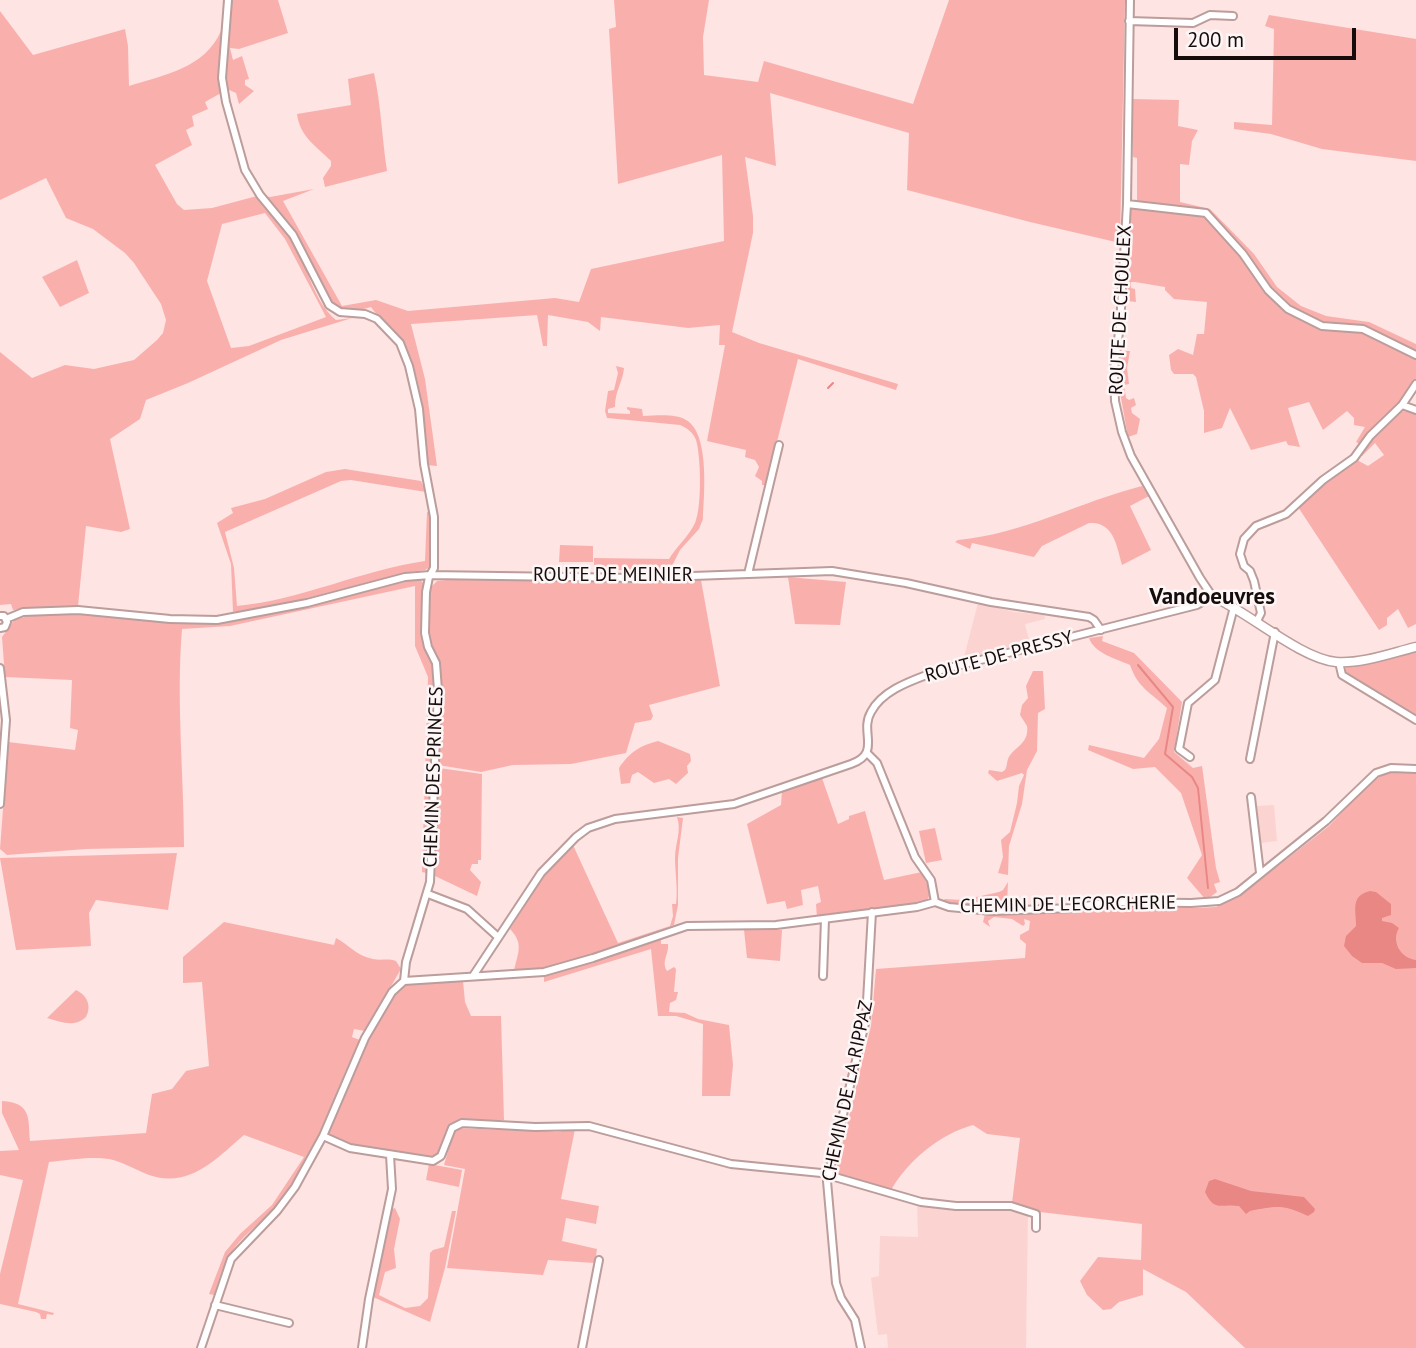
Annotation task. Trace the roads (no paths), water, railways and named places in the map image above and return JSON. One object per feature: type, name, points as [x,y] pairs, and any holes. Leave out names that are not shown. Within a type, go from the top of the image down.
[{"type":"main road","points":[[1212,596],[1322,659],[1339,662],[1416,647]]},
{"type":"street","name":"CHEMIN DES PRINCES","points":[[201,1348],[231,1259],[290,1195],[323,1136],[365,1038],[392,992],[404,981],[405,962],[428,894],[438,690],[436,663],[428,647],[425,632],[426,592],[434,568],[433,507],[424,464],[419,409],[405,354],[397,339],[377,319],[365,314],[340,312],[329,305],[293,235],[260,195],[247,174],[226,102],[222,78],[228,0]]},
{"type":"street","name":"ROUTE DE CHOULEX","points":[[1130,0],[1127,204],[1120,325],[1114,369],[1117,417],[1134,462],[1199,579],[1212,596]]},
{"type":"street","points":[[1129,21],[1193,23],[1210,15],[1233,16]]},
{"type":"street","points":[[1127,204],[1206,213],[1243,254],[1268,290],[1284,307],[1322,326],[1363,329],[1416,355]]},
{"type":"street","points":[[1257,621],[1261,613],[1254,581],[1240,554],[1244,539],[1256,526],[1290,511],[1323,480],[1354,458],[1370,436],[1402,405],[1416,384]]},
{"type":"street","points":[[1402,405],[1416,410]]},
{"type":"street","points":[[748,574],[779,445]]},
{"type":"street","name":"ROUTE DE MEINIER","points":[[3,617],[23,612],[78,610],[170,619],[217,620],[307,603],[405,577],[430,575],[637,578],[809,570],[852,573],[991,602],[1088,617],[1101,629]]},
{"type":"street","points":[[1101,629],[1197,605],[1212,596]]},
{"type":"street","points":[[1190,757],[1179,750],[1186,708],[1191,699],[1215,680],[1234,607]]},
{"type":"street","points":[[0,628],[6,625],[3,617]]},
{"type":"street","name":"ROUTE DE PRESSY","points":[[867,753],[870,713],[879,701],[901,686],[937,671],[1101,629]]},
{"type":"street","points":[[1250,759],[1275,632]]},
{"type":"street","points":[[1339,662],[1342,675],[1416,720]]},
{"type":"street","points":[[0,668],[6,720],[0,804]]},
{"type":"street","points":[[404,981],[473,976],[546,866],[584,830],[615,819],[734,804],[852,764],[867,753],[877,763],[915,857],[931,880],[935,902]]},
{"type":"street","name":"CHEMIN DE L'ECORCHERIE","points":[[473,976],[494,977],[544,972],[687,926],[767,926],[917,907],[935,902],[949,907],[992,911],[1074,908],[1136,901],[1208,903],[1233,895],[1332,816],[1376,773],[1391,768],[1416,769]]},
{"type":"street","points":[[1251,797],[1260,873]]},
{"type":"street","points":[[685,820],[687,811]]},
{"type":"street","points":[[428,894],[467,909],[498,937]]},
{"type":"street","name":"CHEMIN DE LA RIPPAZ","points":[[860,1348],[855,1320],[841,1298],[836,1283],[827,1194],[828,1175],[866,1019],[872,912]]},
{"type":"street","points":[[822,976],[825,919]]},
{"type":"street","points":[[323,1136],[350,1148],[437,1160],[443,1152],[450,1130],[461,1123],[535,1127],[578,1125],[731,1164],[781,1167],[828,1175],[921,1202],[956,1206],[1011,1206],[1036,1214],[1036,1228]]},
{"type":"street","points":[[362,1348],[369,1299],[392,1189],[390,1155]]},
{"type":"street","points":[[582,1348],[599,1260]]},
{"type":"street","points":[[215,1305],[289,1322]]},
{"type":"waterway","points":[[828,388],[833,383]]},
{"type":"waterway","points":[[1138,665],[1173,707],[1165,754],[1192,777],[1198,788],[1208,888]]},
{"type":"district","name":"Vandoeuvres","points":[[1212,597]]}]
